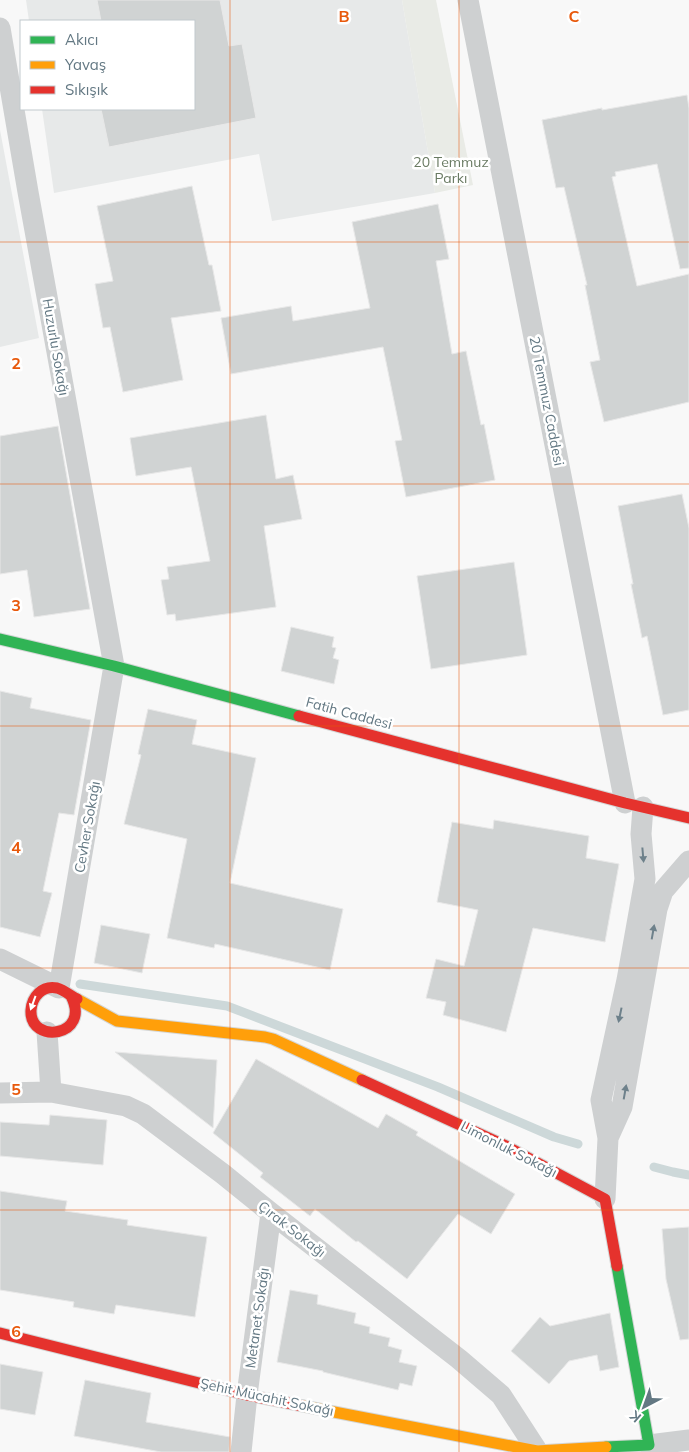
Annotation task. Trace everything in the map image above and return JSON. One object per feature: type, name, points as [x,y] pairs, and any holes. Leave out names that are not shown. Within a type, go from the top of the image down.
[{"type":"street","name":"20 Temmuz Caddesi","points":[[468,0],[641,834],[645,879],[627,980],[601,1100],[608,1138]]},
{"type":"street","name":"Huzurlu Sokağı","points":[[0,28],[114,666]]},
{"type":"street","name":"Fatih Caddesi","points":[[0,639],[114,666],[689,818]]},
{"type":"street","name":"Cevher Sokağı","points":[[65,992],[114,666]]},
{"type":"street","points":[[649,1445],[605,1198],[608,1138],[622,1107],[657,909],[663,891],[689,861]]},
{"type":"street","name":"Limonluk Sokağı","points":[[0,959],[117,1021],[273,1039],[497,1142],[605,1198]]},
{"type":"street","points":[[48,988],[65,992],[75,1003],[76,1010],[74,1019],[69,1027],[58,1032],[48,1032],[34,1023],[30,1013],[34,997],[40,991],[48,988]]},
{"type":"street","points":[[48,1032],[52,1092]]},
{"type":"street","name":"Çırak Sokağı","points":[[0,1093],[52,1092],[126,1106],[143,1114],[223,1174],[459,1359],[501,1395],[537,1451]]},
{"type":"street","name":"Metanet Sokağı","points":[[241,1452],[271,1213]]},
{"type":"street","name":"Şehit Mücahit Sokağı","points":[[0,1333],[247,1395],[537,1451]]},
{"type":"street","points":[[537,1451],[649,1445],[689,1440]]},
{"type":"shaded area","points":[[26,0],[402,0],[435,193],[272,221],[259,154],[54,193],[42,110],[195,110],[195,20],[29,20]]},
{"type":"shaded area","points":[[0,130],[39,338],[0,347]]},
{"type":"green space","name":"20 Temmuz Parkı","points":[[402,0],[436,0],[473,185],[435,193]]},
{"type":"building","points":[[97,0],[220,0],[229,46],[242,44],[256,118],[109,147],[101,110],[195,110],[195,20],[101,20]]},
{"type":"building","points":[[687,95],[689,108],[689,268],[680,269],[657,164],[615,172],[616,176],[612,177],[637,286],[689,274],[689,402],[604,422],[590,362],[600,360],[585,285],[587,285],[564,187],[556,188],[542,120],[602,108],[602,110]]},
{"type":"building","points":[[192,186],[209,265],[212,265],[221,311],[171,318],[183,380],[123,392],[110,327],[103,328],[95,284],[113,281],[97,206]]},
{"type":"building","points":[[438,204],[449,259],[436,261],[452,354],[466,351],[481,425],[484,424],[495,480],[406,497],[395,441],[402,440],[383,347],[231,374],[221,318],[291,306],[293,321],[370,308],[352,222]]},
{"type":"building","points":[[266,415],[276,479],[293,475],[302,519],[264,526],[276,607],[176,621],[175,614],[167,615],[161,580],[169,579],[167,567],[210,561],[191,467],[136,476],[130,438]]},
{"type":"building","points":[[58,426],[90,609],[34,617],[27,570],[0,574],[0,436]]},
{"type":"building","points":[[682,494],[689,528],[689,710],[663,715],[647,636],[642,638],[618,506]]},
{"type":"building","points":[[514,562],[527,655],[431,669],[417,576]]},
{"type":"building","points":[[291,627],[334,637],[332,647],[336,648],[333,658],[339,660],[334,684],[281,671]]},
{"type":"building","points":[[0,691],[32,698],[30,708],[91,720],[74,815],[59,813],[43,891],[52,893],[40,937],[0,927]]},
{"type":"building","points":[[148,709],[197,720],[192,744],[256,758],[230,883],[343,909],[330,970],[215,944],[214,948],[167,938],[187,839],[124,824],[141,755],[138,754]]},
{"type":"building","points":[[494,820],[589,836],[586,858],[619,864],[605,942],[533,928],[506,1032],[443,1015],[446,1002],[426,998],[436,959],[464,966],[478,910],[437,902],[452,822],[493,829]]},
{"type":"building","points":[[101,925],[150,934],[142,973],[94,963]]},
{"type":"building","points":[[115,1052],[217,1060],[213,1128]]},
{"type":"building","points":[[256,1059],[378,1128],[386,1114],[418,1132],[416,1135],[515,1194],[491,1234],[458,1214],[407,1279],[315,1209],[310,1216],[260,1177],[263,1173],[213,1133]]},
{"type":"building","points":[[50,1115],[107,1120],[103,1165],[0,1156],[0,1122],[49,1125]]},
{"type":"building","points":[[0,1191],[67,1201],[65,1211],[128,1220],[127,1225],[207,1237],[195,1317],[116,1305],[114,1314],[73,1307],[74,1302],[0,1290]]},
{"type":"building","points":[[689,1227],[689,1339],[680,1340],[666,1279],[662,1229]]},
{"type":"building","points":[[290,1290],[318,1295],[317,1304],[356,1313],[354,1323],[370,1327],[369,1333],[390,1338],[388,1346],[402,1350],[399,1362],[417,1366],[412,1386],[400,1383],[398,1390],[323,1371],[277,1362]]},
{"type":"building","points":[[610,1313],[619,1367],[600,1371],[597,1355],[569,1361],[549,1384],[511,1351],[540,1317],[550,1326]]},
{"type":"building","points":[[0,1364],[43,1372],[35,1415],[0,1409]]},
{"type":"building","points":[[85,1380],[151,1393],[146,1422],[230,1437],[229,1452],[161,1452],[74,1436]]},
{"type":"waterway","points":[[80,984],[227,1006],[438,1087],[554,1137],[578,1144]]},
{"type":"waterway","points":[[654,1167],[689,1175]]},
{"type":"traffic: fast","points":[[0,639],[114,666],[299,716]]},
{"type":"traffic: fast","points":[[606,1447],[649,1445],[617,1266]]},
{"type":"traffic: slow","points":[[77,999],[117,1021],[273,1039],[362,1080]]},
{"type":"traffic: slow","points":[[303,1406],[537,1451],[606,1447]]},
{"type":"traffic: jam","points":[[299,716],[625,803],[689,818]]},
{"type":"traffic: jam","points":[[71,996],[75,1010],[73,1020],[67,1028],[58,1032],[48,1032],[39,1028],[33,1021],[31,1010],[33,1001],[42,990],[57,988],[77,999]]},
{"type":"traffic: jam","points":[[362,1080],[506,1146],[605,1199],[617,1266]]},
{"type":"traffic: jam","points":[[0,1333],[247,1395],[303,1406]]}]
